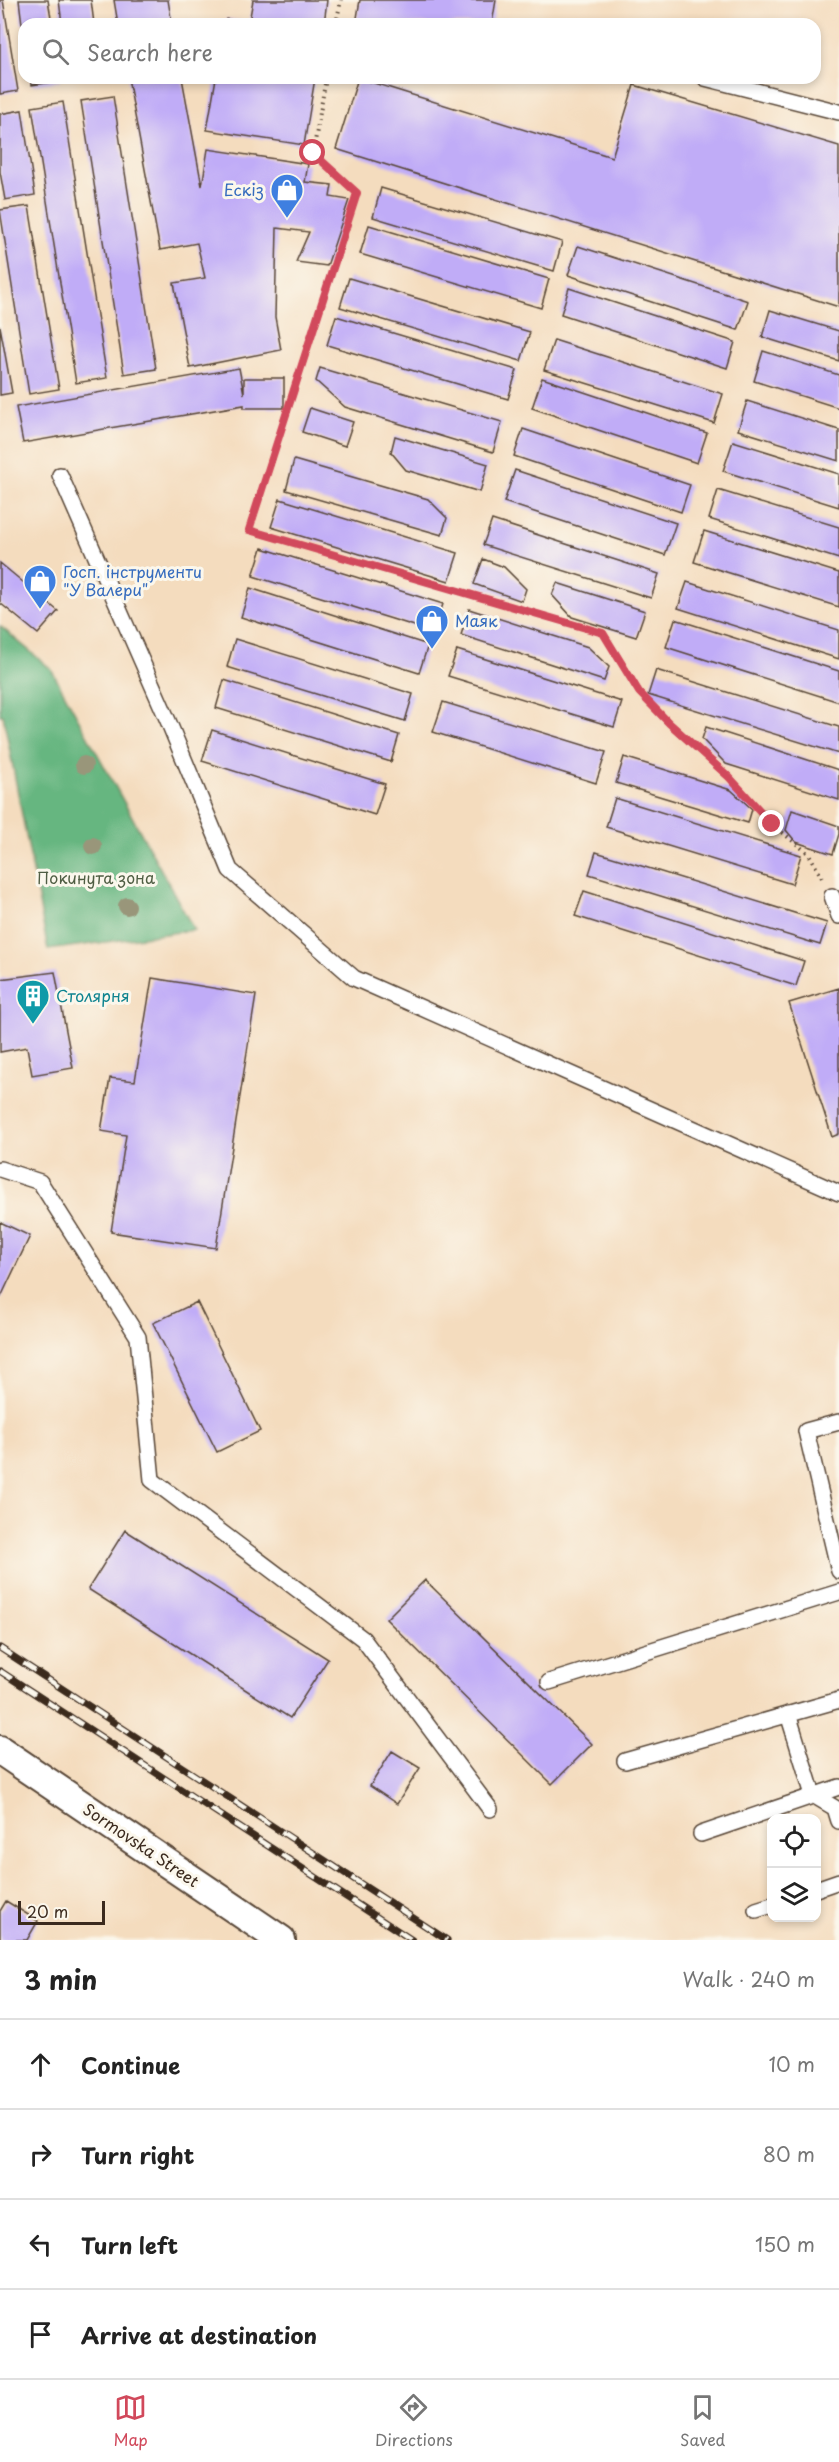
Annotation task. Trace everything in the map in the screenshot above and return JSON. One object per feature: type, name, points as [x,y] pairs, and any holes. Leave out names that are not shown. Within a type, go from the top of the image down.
[{"type":"street","name":"Sormovska Street","points":[[0,1750],[281,1940]]},
{"type":"lane","points":[[729,84],[839,112]]},
{"type":"lane","points":[[60,475],[169,723],[230,870],[354,978],[839,1193]]},
{"type":"lane","points":[[832,896],[839,916]]},
{"type":"lane","points":[[0,1169],[40,1182],[138,1337],[153,1479],[363,1639],[490,1809]]},
{"type":"lane","points":[[839,1422],[806,1431],[839,1571]]},
{"type":"lane","points":[[549,1682],[839,1592]]},
{"type":"lane","points":[[625,1761],[839,1700]]},
{"type":"lane","points":[[788,1714],[813,1795],[835,1808],[839,1821]]},
{"type":"lane","points":[[701,1834],[839,1787]]},
{"type":"lane","points":[[821,1887],[839,1881]]},
{"type":"lane","points":[[756,1910],[767,1906]]},
{"type":"path","points":[[337,18],[341,0]]},
{"type":"path","points":[[326,84],[313,153],[357,193],[249,530],[603,633],[639,692],[669,723],[729,777],[772,824],[809,854],[832,896]]},
{"type":"green space","name":"Покинута зона","points":[[0,626],[51,669],[194,930],[48,950],[3,715],[0,715]]},
{"type":"building","points":[[0,0],[3,0],[18,91],[0,94]]},
{"type":"building","points":[[19,0],[48,0],[51,18],[21,18]]},
{"type":"building","points":[[59,0],[91,0],[93,18],[61,18]]},
{"type":"building","points":[[114,0],[168,0],[171,18],[117,18]]},
{"type":"building","points":[[253,0],[327,0],[325,18],[250,18]]},
{"type":"building","points":[[360,0],[496,0],[493,18],[357,18]]},
{"type":"building","points":[[129,84],[183,84],[202,186],[208,149],[308,164],[305,182],[332,185],[330,197],[349,200],[327,266],[296,262],[309,232],[277,228],[275,317],[281,350],[190,368],[174,283],[205,278],[197,243],[160,250]]},
{"type":"building","points":[[215,84],[314,84],[304,145],[207,130]]},
{"type":"building","points":[[356,84],[377,84],[612,157],[634,85],[839,146],[839,307],[336,149]]},
{"type":"building","points":[[113,96],[156,369],[124,374],[81,101]]},
{"type":"building","points":[[63,102],[107,378],[76,383],[32,107]]},
{"type":"building","points":[[22,110],[35,195],[5,200],[0,172],[0,114]]},
{"type":"building","points":[[381,188],[562,242],[554,271],[373,217]]},
{"type":"building","points":[[29,206],[59,389],[29,394],[0,210]]},
{"type":"building","points":[[369,225],[549,279],[541,308],[360,254]]},
{"type":"building","points":[[578,246],[748,301],[738,330],[568,275]]},
{"type":"building","points":[[349,278],[530,332],[521,361],[340,307]]},
{"type":"building","points":[[569,288],[735,342],[727,368],[561,314]]},
{"type":"building","points":[[770,310],[839,331],[839,361],[762,337]]},
{"type":"building","points":[[336,316],[517,370],[508,399],[327,345]]},
{"type":"building","points":[[0,326],[12,393],[0,395]]},
{"type":"building","points":[[554,340],[723,394],[714,423],[544,370]]},
{"type":"building","points":[[763,351],[839,375],[839,408],[754,381]]},
{"type":"building","points":[[239,368],[244,394],[244,378],[284,378],[284,408],[244,408],[244,405],[23,443],[16,407]]},
{"type":"building","points":[[320,368],[502,422],[493,452],[345,407],[316,381]]},
{"type":"building","points":[[542,378],[707,433],[697,463],[532,408]]},
{"type":"building","points":[[747,401],[839,430],[839,461],[738,430]]},
{"type":"building","points":[[310,408],[353,422],[345,446],[302,432]]},
{"type":"building","points":[[523,429],[690,485],[681,512],[514,456]]},
{"type":"building","points":[[395,436],[488,464],[480,492],[406,470],[391,452]]},
{"type":"building","points":[[733,441],[839,474],[839,507],[723,471]]},
{"type":"building","points":[[294,460],[428,499],[447,518],[442,535],[286,490]]},
{"type":"building","points":[[515,470],[676,523],[665,555],[504,502]]},
{"type":"building","points":[[718,490],[839,527],[839,559],[709,519]]},
{"type":"building","points":[[280,499],[458,553],[449,581],[271,527]]},
{"type":"building","points":[[492,520],[659,574],[651,598],[483,545]]},
{"type":"building","points":[[704,531],[839,573],[839,607],[694,562]]},
{"type":"building","points":[[262,548],[443,604],[434,632],[253,576]]},
{"type":"building","points":[[483,559],[504,567],[526,589],[522,601],[474,584]]},
{"type":"building","points":[[0,563],[58,611],[38,634],[0,603]]},
{"type":"building","points":[[687,582],[839,630],[839,659],[678,608]]},
{"type":"building","points":[[557,583],[645,611],[636,637],[572,617],[552,595]]},
{"type":"building","points":[[250,588],[428,645],[419,673],[241,617]]},
{"type":"building","points":[[469,609],[588,647],[609,667],[604,681],[461,635]]},
{"type":"building","points":[[675,619],[839,671],[839,702],[666,647]]},
{"type":"building","points":[[235,639],[413,694],[405,721],[227,667]]},
{"type":"building","points":[[457,650],[622,702],[614,727],[448,676]]},
{"type":"building","points":[[656,670],[839,727],[839,754],[648,695]]},
{"type":"building","points":[[224,680],[399,735],[391,762],[216,708]]},
{"type":"building","points":[[443,702],[606,752],[596,783],[433,732]]},
{"type":"building","points":[[706,727],[839,770],[839,800],[726,764],[702,739]]},
{"type":"building","points":[[212,730],[385,784],[375,815],[202,761]]},
{"type":"building","points":[[624,757],[731,790],[752,809],[748,823],[616,783]]},
{"type":"building","points":[[615,798],[801,855],[792,884],[606,827]]},
{"type":"building","points":[[792,810],[839,826],[833,854],[796,842],[786,830]]},
{"type":"building","points":[[596,852],[827,923],[820,945],[589,874]]},
{"type":"building","points":[[584,891],[804,961],[796,986],[575,916]]},
{"type":"building","name":"Столярня","points":[[55,972],[73,1068],[32,1075],[27,1047],[0,1052],[0,979]]},
{"type":"building","points":[[152,978],[256,995],[216,1248],[111,1232],[126,1135],[101,1131],[110,1078],[135,1081]]},
{"type":"building","points":[[839,988],[839,1134],[832,1137],[789,1003]]},
{"type":"building","points":[[0,1222],[30,1236],[0,1299]]},
{"type":"building","points":[[197,1302],[260,1431],[217,1452],[153,1323]]},
{"type":"building","points":[[125,1530],[328,1659],[290,1718],[88,1589]]},
{"type":"building","points":[[425,1580],[592,1744],[552,1784],[386,1619]]},
{"type":"building","points":[[392,1751],[420,1768],[397,1804],[370,1786]]},
{"type":"building","points":[[6,1901],[38,1921],[27,1940],[0,1940],[0,1911]]},
{"type":"railway","points":[[0,1648],[447,1940]]},
{"type":"railway","points":[[0,1671],[412,1940]]},
{"type":"place","name":"Ескіз","points":[[287,219]]},
{"type":"place","name":"Госп. інструменти \"У Валери\"","points":[[40,610]]},
{"type":"place","name":"Маяк","points":[[432,650]]},
{"type":"place","name":"Столярня","points":[[33,1025]]},
{"type":"route","points":[[313,153],[357,193],[249,530],[603,633],[639,692],[669,723],[729,777],[772,824]]}]
